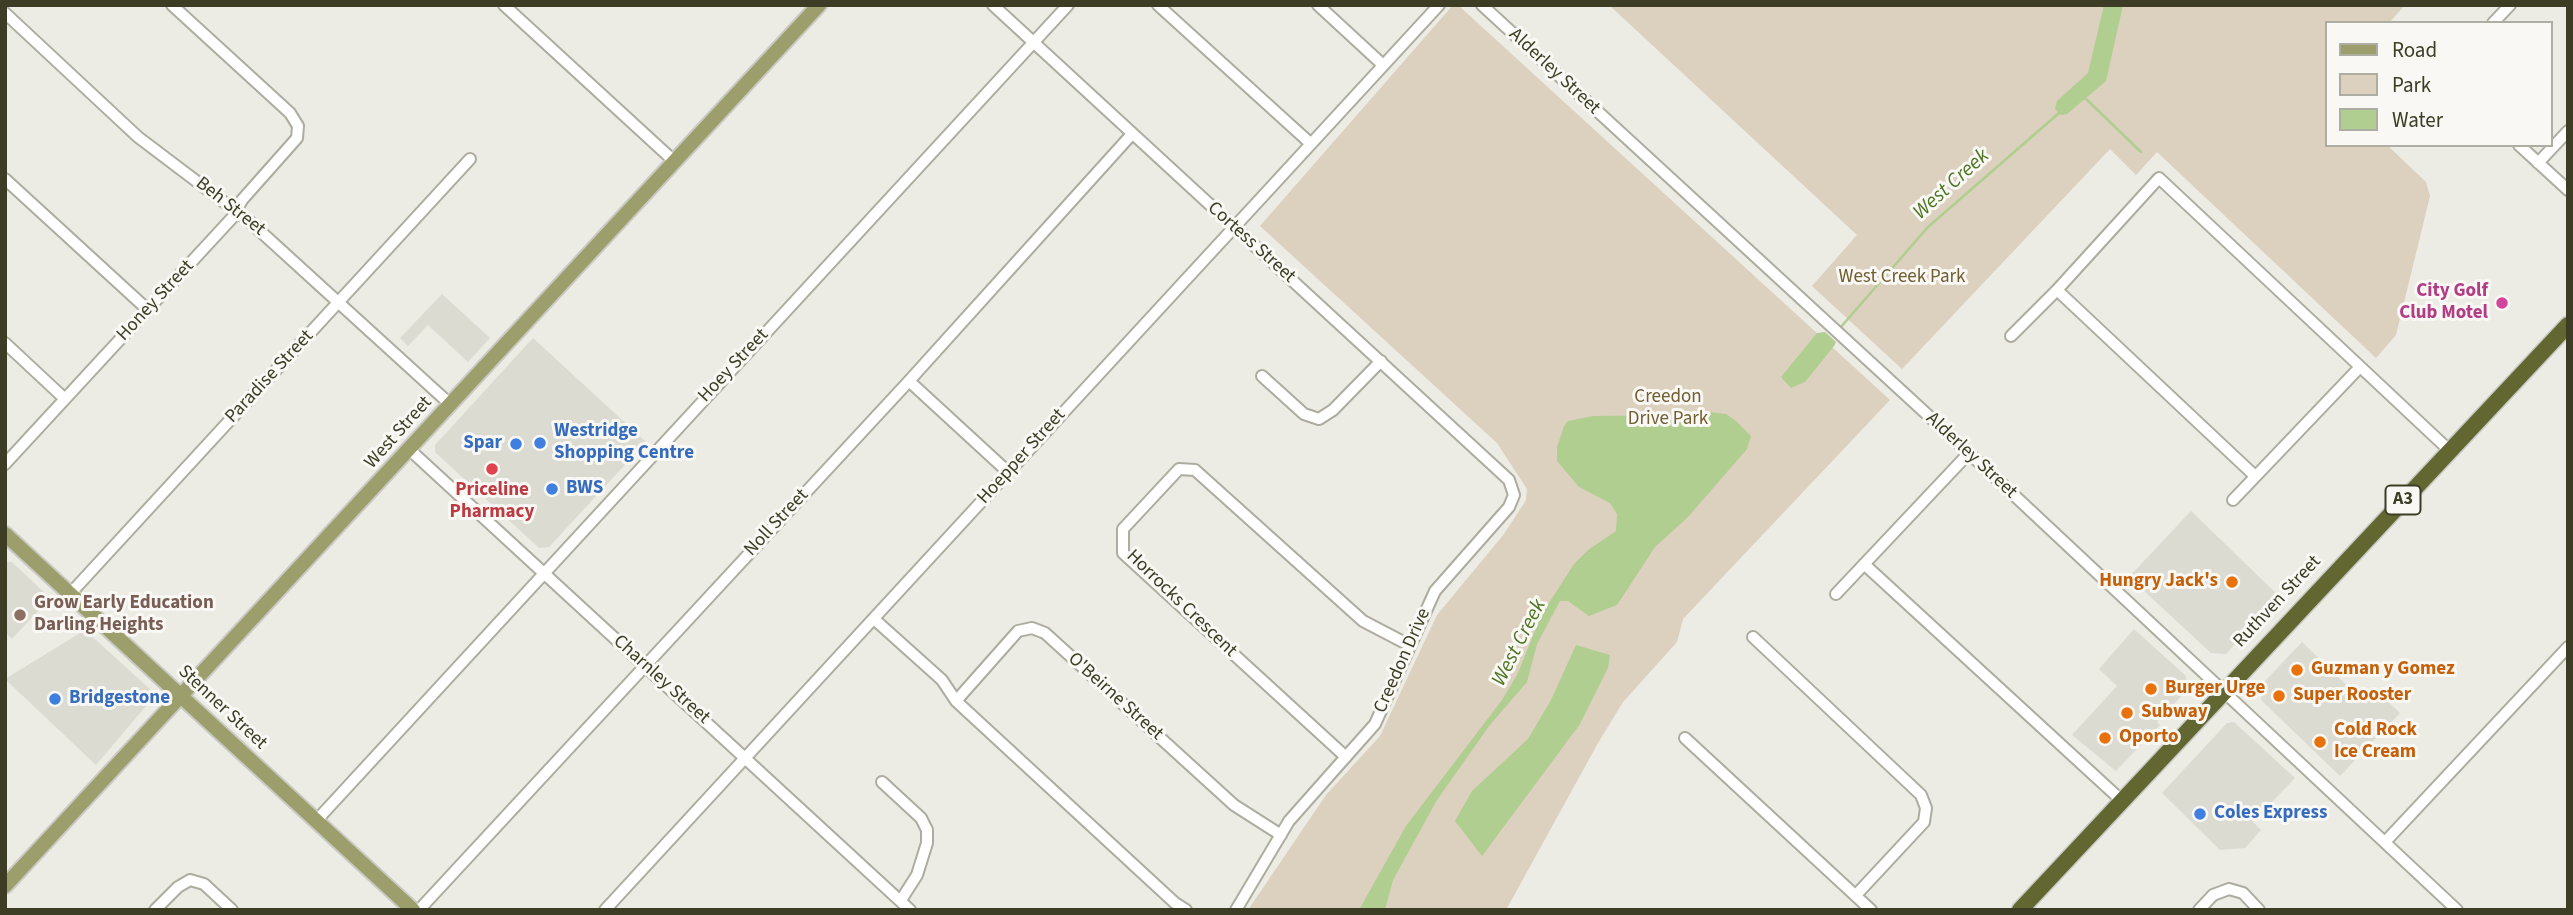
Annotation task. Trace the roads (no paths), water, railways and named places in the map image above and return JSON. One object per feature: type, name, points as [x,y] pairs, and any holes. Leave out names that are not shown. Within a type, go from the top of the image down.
[{"type":"highway","name":"Ruthven Street","points":[[2020,910],[2223,690],[2568,325]]},
{"type":"main road","name":"West Street","points":[[5,886],[819,5]]},
{"type":"main road","name":"Stenner Street","points":[[5,534],[413,910]]},
{"type":"street","name":"Honey Street","points":[[5,464],[148,310],[237,210],[242,200],[295,143],[298,132],[290,114],[172,5]]},
{"type":"street","points":[[504,5],[675,162]]},
{"type":"street","name":"Cortess Street","points":[[993,5],[1509,480]]},
{"type":"street","name":"Hoey Street","points":[[316,821],[1068,5]]},
{"type":"street","points":[[1158,5],[1310,144]]},
{"type":"street","points":[[1318,5],[1383,65]]},
{"type":"street","name":"Hoepper Street","points":[[605,910],[1439,5]]},
{"type":"street","name":"Alderley Street","points":[[1482,5],[1969,453],[2457,910]]},
{"type":"street","points":[[2495,21],[2510,5]]},
{"type":"street","name":"Beh Street","points":[[5,13],[153,149],[237,210],[451,405]]},
{"type":"street","points":[[2538,163],[2568,131]]},
{"type":"street","name":"Noll Street","points":[[419,910],[909,381],[1132,134]]},
{"type":"street","points":[[2521,147],[2568,190]]},
{"type":"street","name":"Paradise Street","points":[[70,594],[470,159]]},
{"type":"street","points":[[2011,336],[2057,290],[2159,177],[2449,451]]},
{"type":"street","points":[[5,178],[148,310]]},
{"type":"street","points":[[2057,290],[2255,476]]},
{"type":"street","points":[[5,343],[65,399]]},
{"type":"street","points":[[1262,376],[1304,414],[1319,419],[1333,411],[1381,361]]},
{"type":"street","points":[[2233,500],[2360,367]]},
{"type":"street","points":[[909,381],[1008,472]]},
{"type":"street","name":"Charnley Street","points":[[410,450],[910,910]]},
{"type":"street","points":[[1836,594],[1969,453]]},
{"type":"street","name":"Horrocks Crescent","points":[[1346,757],[1122,554],[1123,529],[1179,468],[1195,470],[1363,621],[1409,645]]},
{"type":"street","name":"Creedon Drive","points":[[1236,910],[1289,821],[1375,724],[1435,591],[1509,507],[1514,495],[1509,480]]},
{"type":"street","points":[[1864,565],[2121,800]]},
{"type":"street","points":[[874,619],[942,680],[956,701],[1175,903],[1186,910]]},
{"type":"street","name":"O'Beirne Street","points":[[956,701],[1018,631],[1032,628],[1045,633],[1234,805],[1280,835]]},
{"type":"street","points":[[1753,637],[1921,795],[1926,808],[1924,822],[1856,895]]},
{"type":"street","points":[[2385,842],[2568,647]]},
{"type":"street","points":[[1685,738],[1871,910]]},
{"type":"street","points":[[882,782],[921,818],[927,830],[927,842],[917,875],[901,900]]},
{"type":"street","points":[[155,910],[178,887],[190,880],[204,884],[232,910]]},
{"type":"street","points":[[2199,910],[2221,891],[2236,890],[2259,910]]},
{"type":"water","points":[[2104,5],[2123,5],[2106,81],[2067,114],[2060,115],[2055,109],[2057,101],[2088,73]]},
{"type":"water","points":[[1825,332],[1836,342],[1834,346],[1805,382],[1791,388],[1781,377],[1817,333]]},
{"type":"water","points":[[1700,411],[1726,414],[1736,421],[1751,436],[1747,449],[1688,517],[1655,547],[1617,605],[1589,616],[1568,601],[1560,601],[1537,644],[1527,682],[1489,726],[1437,800],[1393,880],[1385,910],[1359,910],[1406,826],[1502,700],[1517,675],[1542,614],[1574,564],[1588,550],[1616,531],[1617,514],[1610,503],[1579,487],[1557,461],[1557,447],[1564,426],[1568,421],[1593,416],[1687,415]]},
{"type":"water","points":[[1576,645],[1610,655],[1608,668],[1580,724],[1482,856],[1455,821],[1472,791],[1528,739],[1551,700]]},
{"type":"waterway","points":[[2083,96],[2141,152]]},
{"type":"waterway","name":"West Creek","points":[[1840,328],[1928,227],[2059,113]]},
{"type":"place","name":"City Golf Club Motel","points":[[2502,303]]},
{"type":"place","name":"Westridge Shopping Centre","points":[[540,443]]},
{"type":"place","name":"Spar","points":[[516,444]]},
{"type":"place","name":"Priceline Pharmacy","points":[[492,469]]},
{"type":"place","name":"BWS","points":[[552,489]]},
{"type":"place","name":"Hungry Jack's","points":[[2232,582]]},
{"type":"place","name":"Grow Early Education Darling Heights","points":[[20,615]]},
{"type":"place","name":"Guzman y Gomez","points":[[2297,670]]},
{"type":"place","name":"Burger Urge","points":[[2151,689]]},
{"type":"place","name":"Super Rooster","points":[[2279,696]]},
{"type":"place","name":"Bridgestone","points":[[55,699]]},
{"type":"place","name":"Subway","points":[[2127,713]]},
{"type":"place","name":"Oporto","points":[[2105,738]]},
{"type":"place","name":"Cold Rock Ice Cream","points":[[2320,742]]},
{"type":"place","name":"Coles Express","points":[[2200,814]]},
{"type":"park label","name":"West Creek Park","points":[[1902,278]]},
{"type":"park label","name":"Creedon Drive Park","points":[[1668,409]]}]
